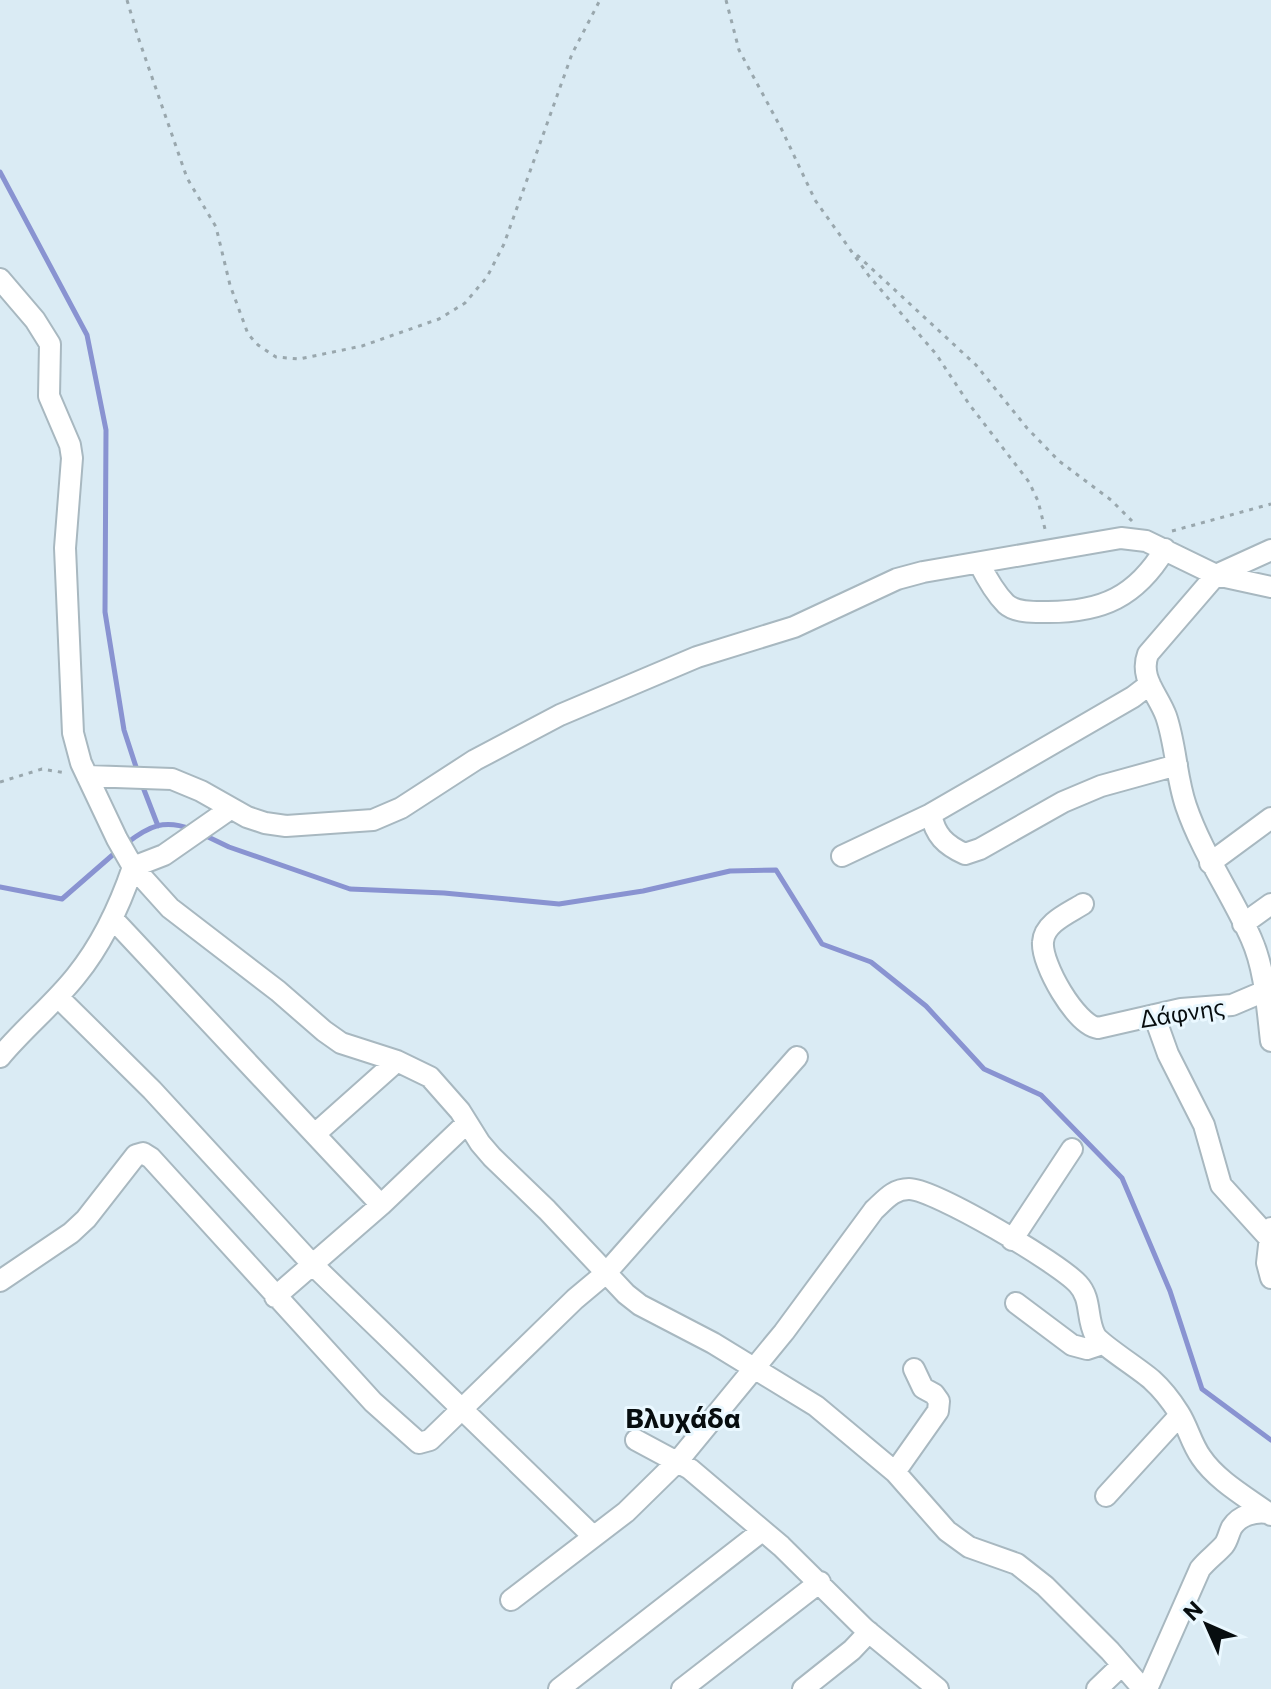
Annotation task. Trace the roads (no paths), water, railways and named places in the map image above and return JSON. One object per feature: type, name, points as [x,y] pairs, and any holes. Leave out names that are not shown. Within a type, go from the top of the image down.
[{"type":"street","points":[[0,279],[35,320],[50,344],[49,396],[70,445],[72,458],[65,548],[73,733],[87,776],[117,839],[133,867],[170,908],[341,1043],[397,1061],[430,1077],[452,1100],[492,1157],[640,1305],[816,1406],[895,1472],[947,1531],[969,1547],[1017,1564],[1030,1574],[1084,1624],[1145,1689],[1200,1569],[1223,1546],[1231,1528],[1239,1520],[1256,1511],[1269,1514]]},
{"type":"street","points":[[87,776],[172,779],[255,821],[286,826],[373,820],[401,808],[475,760],[529,730],[655,674],[726,647],[794,627],[897,579],[923,572],[1121,538],[1146,541],[1216,575],[1271,587]]},
{"type":"street","points":[[979,563],[1008,605],[1019,610],[1075,612],[1099,608],[1117,598],[1154,567],[1165,549]]},
{"type":"street","points":[[1271,550],[1216,575],[1148,654],[1144,665],[1165,715],[1186,807],[1210,863],[1251,937],[1260,963],[1271,1041]]},
{"type":"street","points":[[842,856],[931,814],[1133,697],[1150,684]]},
{"type":"street","points":[[931,814],[933,827],[940,839],[965,854],[1088,791],[1177,765]]},
{"type":"street","points":[[0,1057],[58,997],[88,960],[112,918],[133,867],[164,855],[230,809]]},
{"type":"street","points":[[1210,863],[1271,818]]},
{"type":"street","name":"Δάφνης","points":[[1083,904],[1055,921],[1046,931],[1043,942],[1055,978],[1073,1010],[1089,1027],[1098,1028],[1181,1009],[1232,1005],[1265,991]]},
{"type":"street","points":[[1243,924],[1271,904]]},
{"type":"street","points":[[112,918],[381,1205]]},
{"type":"street","points":[[58,997],[152,1090],[313,1265],[593,1536]]},
{"type":"street","points":[[1154,1015],[1168,1054],[1204,1125],[1221,1185],[1270,1233],[1267,1263],[1271,1278]]},
{"type":"street","points":[[0,1281],[71,1233],[86,1219],[136,1155],[143,1153],[151,1158],[373,1402],[419,1443],[430,1440],[575,1299],[606,1273],[797,1057]]},
{"type":"street","points":[[315,1134],[397,1061]]},
{"type":"street","points":[[275,1297],[381,1205],[467,1123]]},
{"type":"street","points":[[1012,1240],[1072,1149]]},
{"type":"street","points":[[511,1600],[626,1512],[678,1461],[754,1368],[874,1210],[891,1193],[906,1189],[924,1191],[1012,1240],[1076,1282],[1087,1298],[1094,1334],[1102,1344],[1153,1381],[1180,1415],[1189,1437],[1210,1468],[1269,1514]]},
{"type":"street","points":[[1016,1303],[1072,1345],[1087,1349],[1102,1344]]},
{"type":"street","points":[[895,1472],[938,1411],[939,1401],[923,1388],[914,1369]]},
{"type":"street","points":[[1106,1496],[1180,1415]]},
{"type":"street","points":[[636,1440],[678,1461],[762,1531],[931,1687]]},
{"type":"street","points":[[559,1689],[762,1531]]},
{"type":"street","points":[[682,1689],[820,1582]]},
{"type":"street","points":[[803,1689],[852,1650],[869,1632]]},
{"type":"street","points":[[1097,1689],[1122,1665]]},
{"type":"waterway","points":[[0,172],[87,335],[106,430],[105,612],[124,730],[138,773]]},
{"type":"waterway","points":[[141,782],[158,826]]},
{"type":"waterway","points":[[127,843],[157,826],[173,825],[191,829]]},
{"type":"waterway","points":[[204,835],[229,847],[350,889],[444,893],[559,904],[643,891],[730,871],[776,870],[822,944],[871,962],[926,1006],[984,1069],[1041,1095],[1122,1178],[1170,1291],[1202,1389],[1271,1440]]},
{"type":"waterway","points":[[0,887],[62,899],[116,852]]},
{"type":"district","name":"Βλυχάδα","points":[[683,1417]]}]
